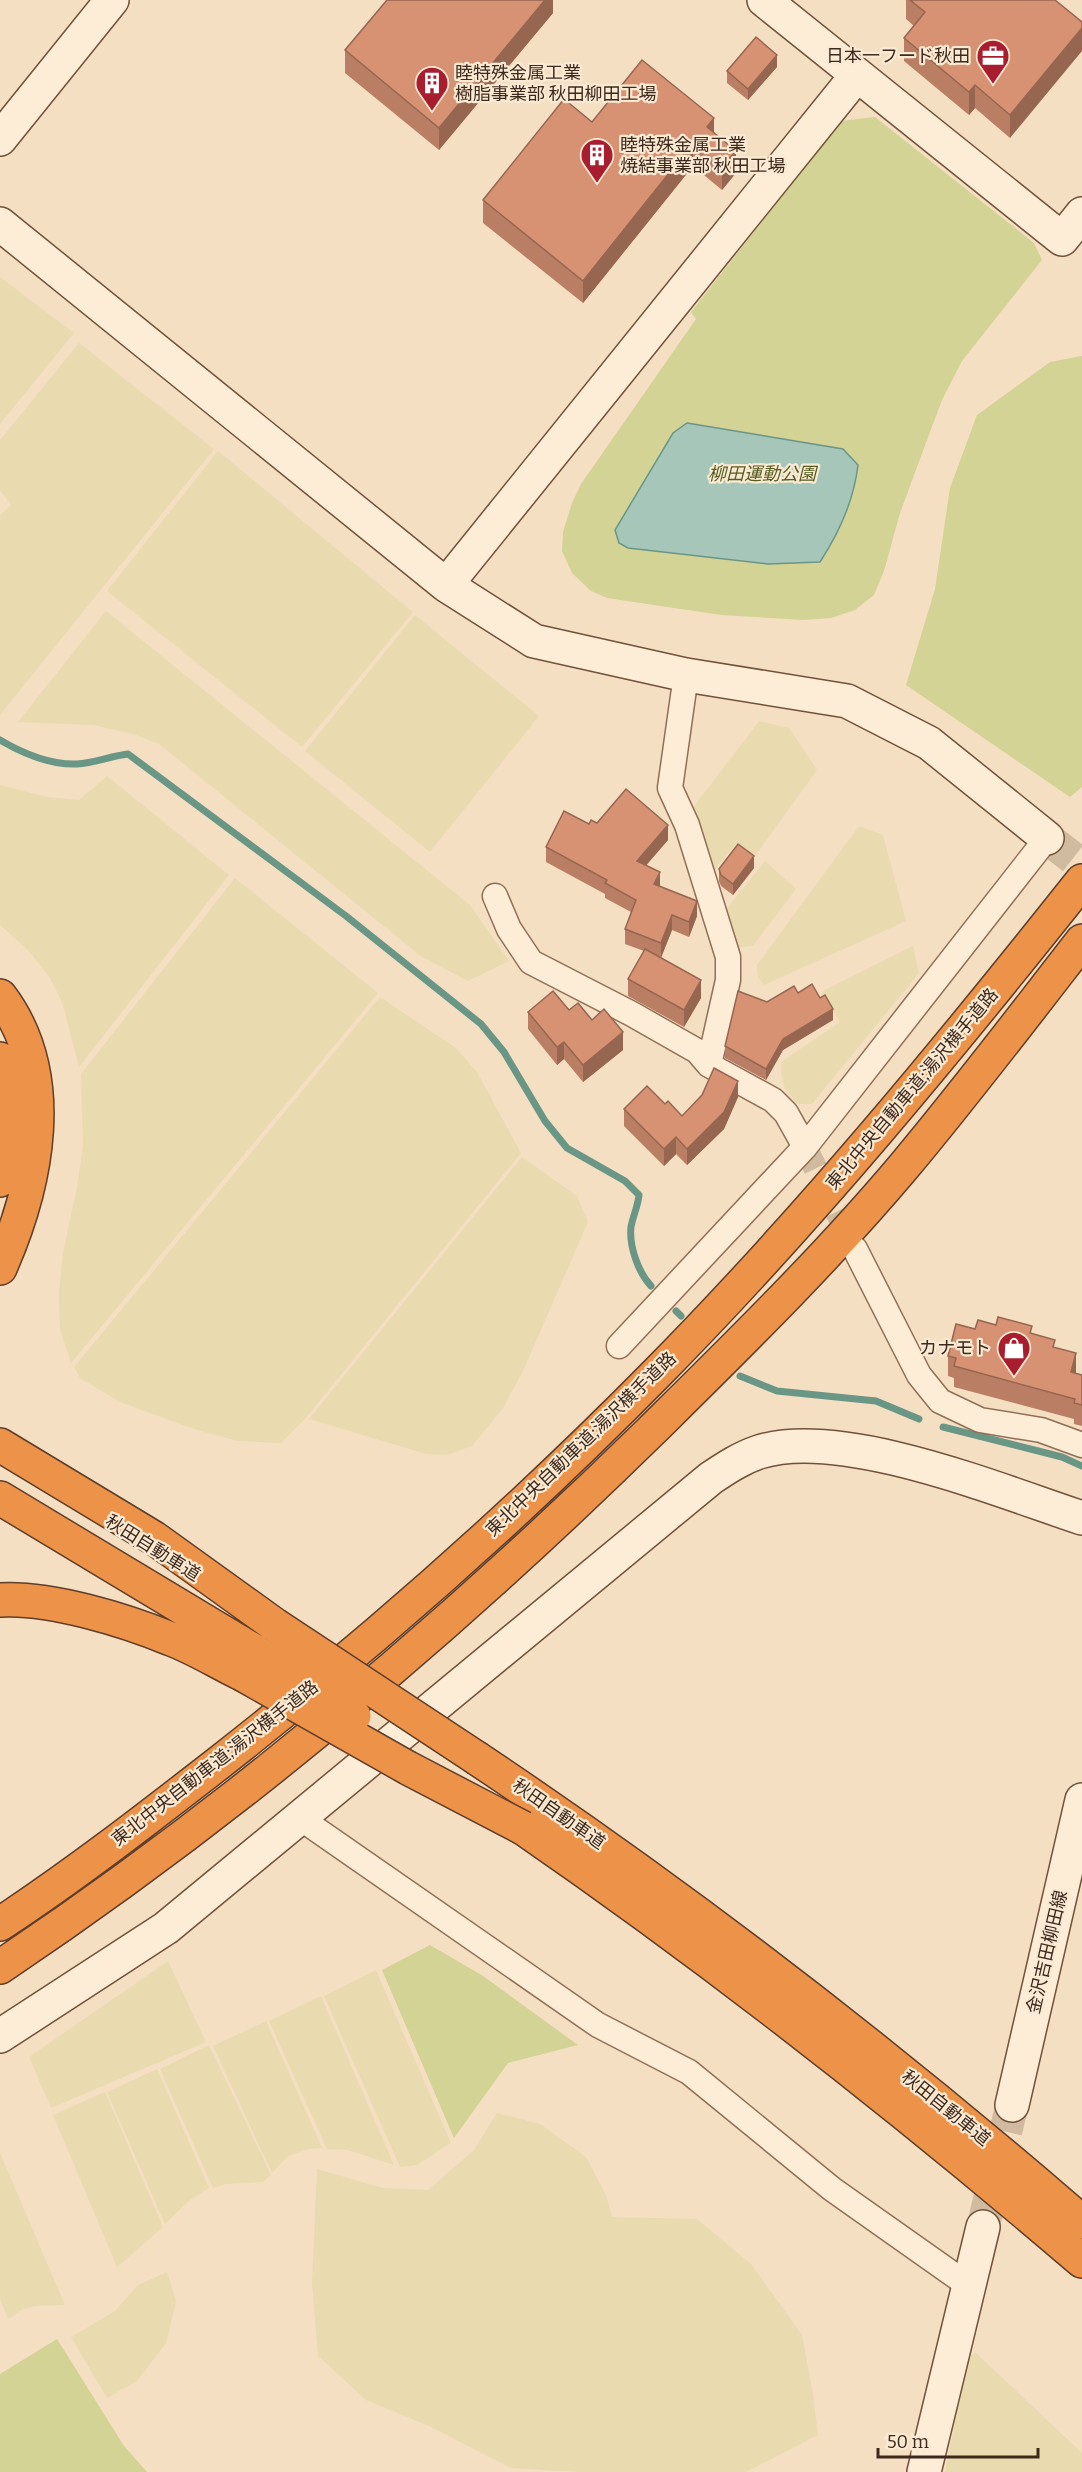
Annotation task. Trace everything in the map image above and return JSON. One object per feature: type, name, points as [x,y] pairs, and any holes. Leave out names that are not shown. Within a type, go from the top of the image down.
[{"type":"highway","name":"東北中央自動車道;湯沢横手道路","points":[[0,1924],[37,1900],[278,1717],[407,1607],[547,1481],[657,1373],[775,1247],[870,1140],[976,1014],[1082,882]]},
{"type":"highway","name":"東北中央自動車道;湯沢横手道路","points":[[0,1967],[56,1929],[181,1837],[321,1727],[444,1623],[577,1503],[806,1274],[882,1191],[1082,941]]},
{"type":"highway","points":[[0,996],[23,1038],[34,1077],[38,1116],[34,1162],[22,1209],[0,1268]]},
{"type":"highway","points":[[0,1059],[8,1108],[6,1152],[0,1180]]},
{"type":"highway","points":[[0,1445],[154,1538],[275,1625]]},
{"type":"highway","name":"秋田自動車道","points":[[0,1458],[100,1514],[275,1625],[544,1802],[726,1934],[882,2056],[1082,2222]]},
{"type":"highway","name":"秋田自動車道","points":[[0,1498],[408,1768],[523,1828],[657,1922],[855,2073],[1082,2261]]},
{"type":"highway","points":[[0,1600],[58,1606],[111,1619],[249,1663]]},
{"type":"street","points":[[0,139],[112,0]]},
{"type":"street","points":[[764,0],[1062,239],[1082,214]]},
{"type":"street","points":[[446,585],[857,75]]},
{"type":"street","points":[[0,224],[446,585],[534,641],[686,675],[847,701],[929,743],[1047,838],[805,1147],[619,1346]]},
{"type":"street","points":[[686,675],[670,788],[687,825],[728,957],[728,980],[710,1065]]},
{"type":"street","points":[[495,896],[509,929],[531,962],[632,1014],[697,1051],[710,1065],[773,1100],[786,1113],[805,1147]]},
{"type":"street","points":[[855,1249],[919,1374],[940,1401],[980,1420],[1041,1430],[1082,1445]]},
{"type":"street","points":[[0,2036],[166,1928],[711,1478],[736,1462],[760,1452],[789,1447],[822,1446],[865,1453],[943,1472],[1082,1518]]},
{"type":"street","name":"金沢吉田柳田線","points":[[1012,2105],[1082,1800]]},
{"type":"street","points":[[300,1818],[598,2025],[689,2072],[832,2189],[968,2285]]},
{"type":"street","points":[[924,2472],[983,2227]]},
{"type":"shaded area","points":[[0,277],[74,333],[0,424]]},
{"type":"shaded area","points":[[79,343],[214,449],[0,715],[0,515],[11,505],[0,490],[0,440]]},
{"type":"shaded area","points":[[687,423],[843,449],[858,465],[856,478],[845,515],[820,562],[768,564],[628,548],[619,543],[615,530],[673,433]]},
{"type":"shaded area","points":[[218,451],[413,612],[302,747],[107,591]]},
{"type":"shaded area","points":[[106,611],[470,905],[509,961],[468,981],[422,957],[159,744],[136,735],[94,725],[18,722]]},
{"type":"shaded area","points":[[415,615],[539,716],[430,852],[305,751]]},
{"type":"shaded area","points":[[759,721],[789,728],[817,770],[755,856],[736,844],[712,873],[689,813]]},
{"type":"shaded area","points":[[107,776],[229,875],[79,1067],[62,1002],[50,978],[28,950],[0,925],[0,785],[47,797],[79,800]]},
{"type":"shaded area","points":[[859,826],[883,835],[906,921],[764,985],[758,977],[757,965]]},
{"type":"shaded area","points":[[765,861],[796,889],[753,946],[733,948],[724,912]]},
{"type":"shaded area","points":[[235,878],[378,993],[71,1363],[60,1329],[59,1293],[63,1252],[83,1147],[81,1074]]},
{"type":"shaded area","points":[[913,946],[919,973],[812,1104],[797,1104],[785,1089],[781,1062],[840,1022],[821,992]]},
{"type":"shaded area","points":[[380,997],[456,1048],[477,1072],[521,1153],[304,1420],[281,1443],[238,1441],[194,1429],[120,1402],[80,1378],[74,1367]]},
{"type":"shaded area","points":[[522,1157],[577,1196],[588,1222],[524,1369],[503,1408],[472,1446],[447,1455],[426,1454],[309,1419]]},
{"type":"shaded area","points":[[168,1961],[206,2042],[51,2108],[29,2057]]},
{"type":"shaded area","points":[[376,1970],[451,2143],[417,2165],[400,2167],[324,1996]]},
{"type":"shaded area","points":[[321,1996],[394,2165],[348,2150],[327,2149],[269,2021]]},
{"type":"shaded area","points":[[266,2021],[322,2148],[308,2149],[288,2156],[272,2173],[213,2046]]},
{"type":"shaded area","points":[[209,2045],[271,2175],[263,2182],[226,2184],[213,2188],[160,2069]]},
{"type":"shaded area","points":[[157,2069],[209,2188],[190,2200],[165,2224],[107,2092]]},
{"type":"shaded area","points":[[105,2092],[163,2227],[117,2267],[53,2115]]},
{"type":"shaded area","points":[[497,2113],[540,2124],[586,2157],[606,2195],[612,2217],[697,2219],[751,2264],[802,2335],[818,2435],[746,2472],[578,2472],[511,2468],[429,2426],[366,2400],[318,2356],[312,2283],[317,2169],[383,2188],[428,2190],[474,2150]]},
{"type":"shaded area","points":[[0,2153],[65,2305],[23,2309],[8,2319],[0,2299]]},
{"type":"shaded area","points":[[167,2272],[176,2301],[166,2343],[137,2381],[107,2398],[71,2337],[115,2311],[138,2285]]},
{"type":"shaded area","points":[[976,2353],[1082,2453],[1082,2472],[945,2472],[968,2355]]},
{"type":"green space","name":"柳田運動公園","points":[[875,117],[1034,243],[1042,260],[962,361],[942,400],[900,513],[884,571],[874,595],[855,610],[831,618],[803,620],[721,615],[607,598],[591,591],[572,573],[562,551],[563,532],[581,484],[696,319],[691,312],[841,121]]},
{"type":"green space","points":[[1082,356],[1082,787],[1070,797],[906,685],[935,589],[950,488],[977,415],[1050,362]]},
{"type":"green space","points":[[430,1945],[483,1976],[578,2045],[508,2063],[454,2138],[382,1970]]},
{"type":"green space","points":[[57,2339],[124,2446],[147,2472],[0,2472],[0,2374]]},
{"type":"building","name":"睦特殊金属工業 樹脂事業部 秋田柳田工場","points":[[387,0],[545,0],[439,128],[345,50]]},
{"type":"building","name":"日本一フード秋田","points":[[910,0],[1055,0],[1082,22],[1082,28],[1010,115],[975,85],[969,92],[904,38],[925,12]]},
{"type":"building","points":[[756,37],[777,55],[748,89],[727,71]]},
{"type":"building","name":"睦特殊金属工業 焼結事業部 秋田工場","points":[[642,60],[714,118],[707,127],[736,151],[722,167],[693,143],[583,281],[483,200],[564,99],[592,122]]},
{"type":"building","points":[[626,789],[668,825],[637,861],[660,872],[654,884],[697,901],[689,922],[672,915],[661,943],[625,929],[636,900],[605,883],[607,880],[546,847],[564,811],[589,824],[591,820],[597,823]]},
{"type":"building","points":[[738,844],[754,856],[733,884],[721,875],[719,869]]},
{"type":"building","points":[[645,949],[701,980],[684,1010],[628,979]]},
{"type":"building","points":[[812,984],[820,998],[825,995],[833,1009],[783,1039],[766,1069],[725,1046],[738,991],[767,1002],[794,986],[798,993]]},
{"type":"building","points":[[553,991],[569,1010],[578,1003],[592,1020],[604,1009],[623,1032],[583,1065],[564,1042],[557,1047],[528,1012]]},
{"type":"building","points":[[714,1068],[738,1081],[724,1112],[687,1149],[676,1137],[664,1149],[624,1109],[647,1086],[665,1104],[668,1101],[682,1116],[702,1095]]},
{"type":"building","points":[[998,1317],[1032,1326],[1030,1333],[1055,1340],[1053,1347],[1076,1353],[1071,1372],[1082,1375],[1082,1405],[1074,1403],[1075,1399],[954,1366],[956,1358],[948,1356],[956,1324],[975,1329],[978,1320],[996,1325]]},
{"type":"waterway","points":[[0,740],[37,757],[67,764],[128,754],[346,916],[481,1024],[504,1052],[545,1121],[567,1148],[625,1181],[639,1195],[631,1227],[631,1242],[638,1266],[651,1286]]},
{"type":"waterway","points":[[676,1311],[681,1316]]},
{"type":"waterway","points":[[740,1376],[777,1391],[876,1401],[919,1419]]},
{"type":"waterway","points":[[943,1427],[1062,1457],[1082,1466]]},
{"type":"tunnel","points":[[1047,838],[1082,865]]},
{"type":"tunnel","points":[[805,1147],[853,1244]]},
{"type":"tunnel","points":[[983,2227],[1012,2105]]},
{"type":"place","name":"日本一フード秋田","points":[[993,85]]},
{"type":"place","name":"睦特殊金属工業 樹脂事業部 秋田柳田工場","points":[[432,112]]},
{"type":"place","name":"睦特殊金属工業 焼結事業部 秋田工場","points":[[597,184]]},
{"type":"place","name":"カナモト","points":[[1014,1377]]}]
